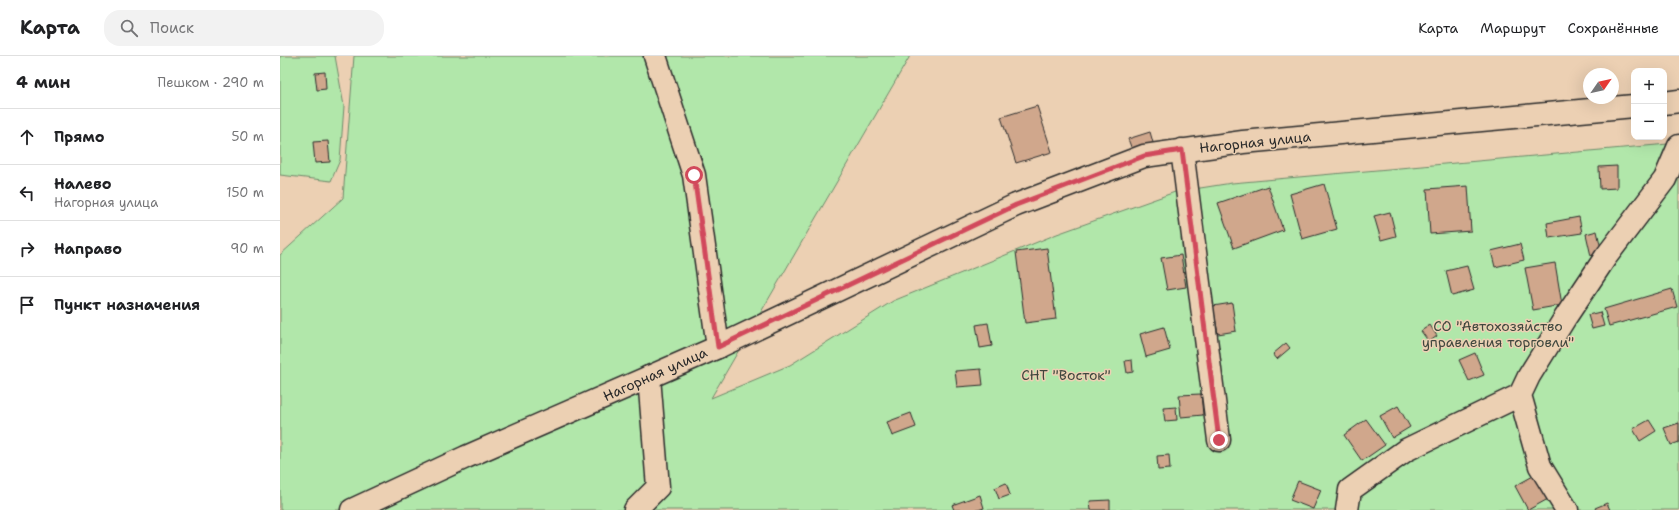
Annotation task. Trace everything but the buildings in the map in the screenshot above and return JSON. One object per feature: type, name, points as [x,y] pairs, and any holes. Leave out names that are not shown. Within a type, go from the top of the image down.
[{"type":"street","points":[[655,56],[694,175],[718,347]]},
{"type":"street","points":[[1667,103],[1679,101]]},
{"type":"street","name":"Нагорная улица","points":[[352,510],[466,457],[718,347],[1016,205],[1144,156],[1244,142],[1631,106]]},
{"type":"street","points":[[1347,510],[1350,490],[1406,450],[1520,395],[1529,376],[1604,258],[1665,179],[1679,146]]},
{"type":"street","points":[[1182,150],[1219,440]]},
{"type":"street","points":[[635,510],[658,487],[649,377]]},
{"type":"street","points":[[1520,395],[1540,466],[1567,510]]},
{"type":"green space","points":[[280,56],[335,56],[344,106],[340,160],[331,181],[280,175]]},
{"type":"green space","points":[[354,56],[910,56],[711,398],[790,365],[893,301],[1057,234],[1175,192],[1232,183],[1679,143],[1679,510],[280,510],[280,255],[343,198]]},
{"type":"route","points":[[694,175],[718,347],[1016,205],[1144,156],[1182,150],[1219,440]]},
{"type":"park label","name":"СО \"Автохозяйство управления торговли\"","points":[[1498,334]]},
{"type":"park label","name":"СНТ \"Восток\"","points":[[1066,375]]}]
